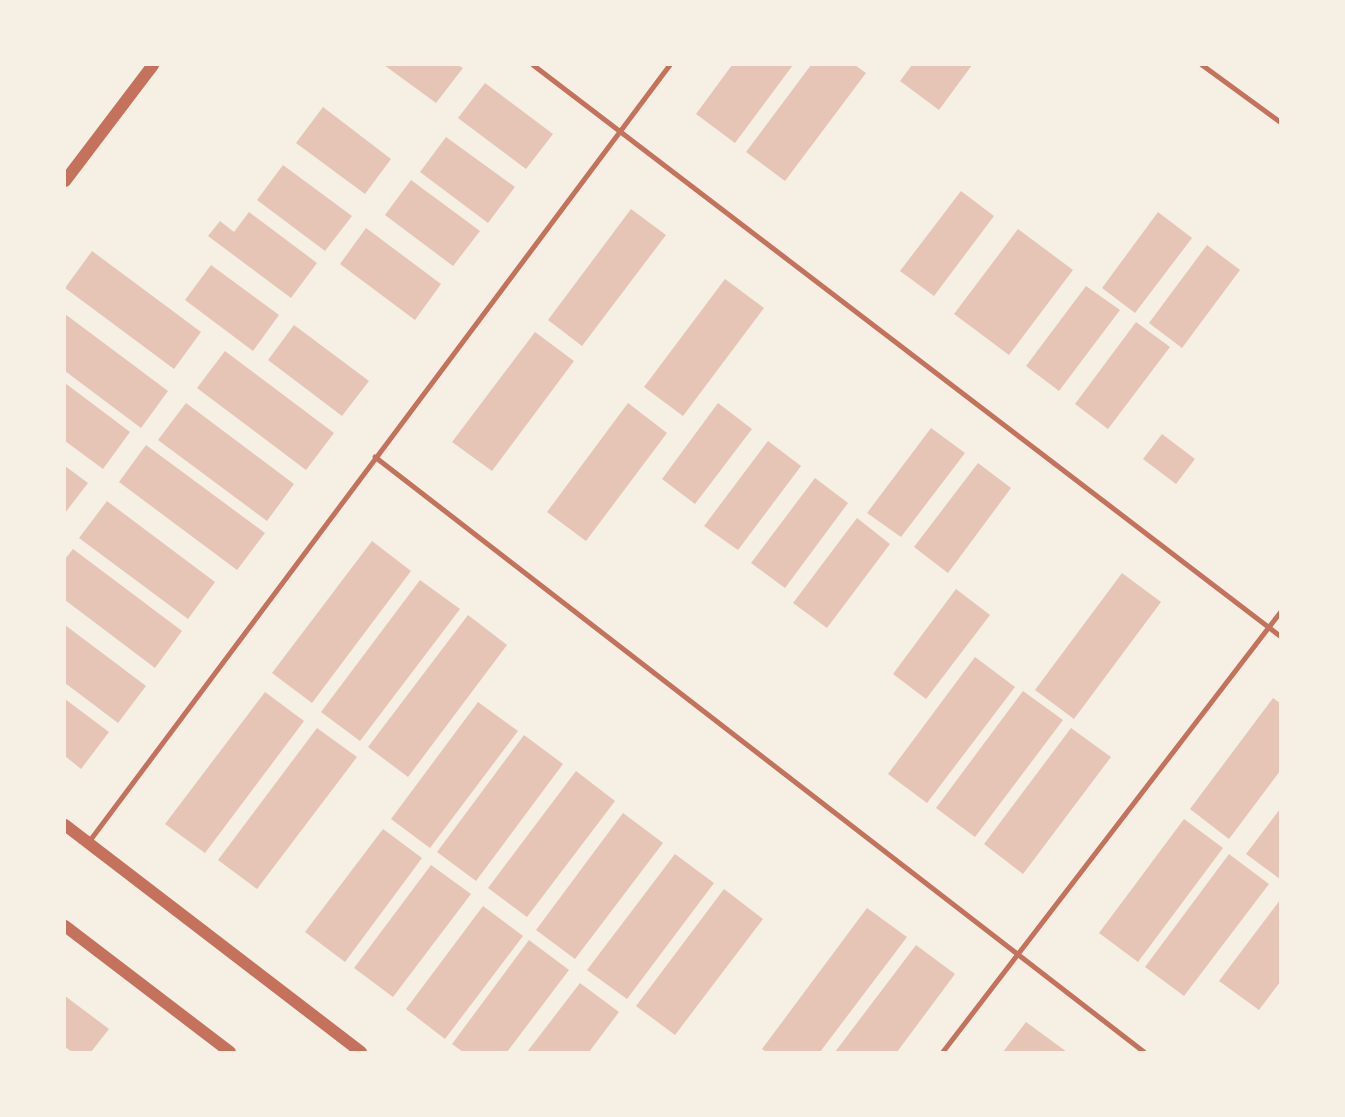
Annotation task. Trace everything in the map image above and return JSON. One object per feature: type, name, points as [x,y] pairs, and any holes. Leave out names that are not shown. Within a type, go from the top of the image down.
[{"type":"street","points":[[65,180],[153,65]]},
{"type":"street","points":[[65,825],[360,1052]]},
{"type":"street","points":[[65,926],[230,1052]]},
{"type":"lane","points":[[533,65],[1280,636]]},
{"type":"lane","points":[[88,843],[670,65]]},
{"type":"lane","points":[[1202,65],[1280,122]]},
{"type":"lane","points":[[375,457],[1144,1052]]},
{"type":"lane","points":[[943,1052],[1280,613]]},
{"type":"building","points":[[384,65],[458,65],[463,68],[436,103]]},
{"type":"building","points":[[732,65],[793,65],[735,143],[696,114]]},
{"type":"building","points":[[811,65],[855,65],[866,73],[785,181],[746,152]]},
{"type":"building","points":[[912,65],[972,65],[939,110],[900,81]]},
{"type":"building","points":[[485,83],[553,134],[526,169],[458,118]]},
{"type":"building","points":[[323,107],[391,159],[365,194],[296,143]]},
{"type":"building","points":[[446,137],[515,187],[488,223],[420,172]]},
{"type":"building","points":[[283,165],[352,216],[325,251],[257,200]]},
{"type":"building","points":[[411,180],[480,231],[453,266],[385,215]]},
{"type":"building","points":[[961,191],[994,216],[934,296],[900,271]]},
{"type":"building","points":[[631,209],[666,235],[582,346],[548,320]]},
{"type":"building","points":[[249,212],[317,263],[291,298],[208,236],[220,221],[234,232]]},
{"type":"building","points":[[1158,212],[1192,238],[1135,313],[1102,288]]},
{"type":"building","points":[[366,228],[441,284],[415,320],[340,264]]},
{"type":"building","points":[[1018,229],[1073,270],[1009,355],[954,314]]},
{"type":"building","points":[[1207,245],[1240,270],[1182,348],[1149,323]]},
{"type":"building","points":[[92,251],[201,332],[174,369],[65,288]]},
{"type":"building","points":[[211,265],[279,315],[253,351],[185,300]]},
{"type":"building","points":[[725,279],[764,308],[683,416],[644,387]]},
{"type":"building","points":[[1086,286],[1120,310],[1059,391],[1026,366]]},
{"type":"building","points":[[65,314],[168,391],[141,428],[65,371]]},
{"type":"building","points":[[1136,322],[1170,347],[1108,429],[1075,404]]},
{"type":"building","points":[[294,325],[369,381],[342,416],[268,360]]},
{"type":"building","points":[[535,332],[574,361],[492,471],[452,442]]},
{"type":"building","points":[[225,351],[334,433],[306,470],[197,388]]},
{"type":"building","points":[[65,383],[130,432],[103,469],[65,441]]},
{"type":"building","points":[[186,403],[294,484],[267,521],[158,440]]},
{"type":"building","points":[[628,403],[667,433],[586,541],[547,512]]},
{"type":"building","points":[[718,403],[752,429],[695,504],[662,479]]},
{"type":"building","points":[[931,428],[965,453],[901,537],[867,513]]},
{"type":"building","points":[[1162,434],[1195,459],[1176,484],[1143,459]]},
{"type":"building","points":[[768,441],[801,466],[738,550],[704,526]]},
{"type":"building","points":[[146,445],[265,533],[237,570],[119,482]]},
{"type":"building","points":[[978,463],[1011,488],[948,573],[914,547]]},
{"type":"building","points":[[65,466],[88,483],[65,513]]},
{"type":"building","points":[[815,478],[848,503],[785,588],[751,563]]},
{"type":"building","points":[[107,501],[215,582],[188,619],[79,538]]},
{"type":"building","points":[[857,518],[890,544],[827,628],[793,603]]},
{"type":"building","points":[[372,541],[411,571],[312,703],[272,673]]},
{"type":"building","points":[[73,549],[182,631],[155,668],[65,600],[65,559]]},
{"type":"building","points":[[1122,573],[1161,602],[1074,719],[1035,690]]},
{"type":"building","points":[[420,580],[460,609],[360,741],[321,712]]},
{"type":"building","points":[[956,589],[990,615],[926,699],[893,674]]},
{"type":"building","points":[[468,615],[507,645],[408,777],[368,747]]},
{"type":"building","points":[[65,625],[146,686],[118,723],[65,683]]},
{"type":"building","points":[[975,657],[1015,687],[927,803],[888,774]]},
{"type":"building","points":[[1023,691],[1063,720],[975,837],[936,808]]},
{"type":"building","points":[[265,692],[304,721],[205,853],[165,824]]},
{"type":"building","points":[[1273,698],[1280,703],[1280,771],[1229,839],[1190,809]]},
{"type":"building","points":[[65,699],[109,732],[81,769],[65,756]]},
{"type":"building","points":[[478,702],[518,731],[430,848],[391,819]]},
{"type":"building","points":[[317,728],[357,757],[257,889],[218,860]]},
{"type":"building","points":[[1071,728],[1111,757],[1023,874],[984,844]]},
{"type":"building","points":[[524,735],[563,764],[476,881],[437,852]]},
{"type":"building","points":[[576,771],[615,801],[527,917],[488,888]]},
{"type":"building","points":[[1280,809],[1280,879],[1246,854]]},
{"type":"building","points":[[623,813],[663,843],[575,959],[536,930]]},
{"type":"building","points":[[1184,819],[1223,848],[1138,962],[1099,933]]},
{"type":"building","points":[[383,829],[422,858],[345,962],[305,932]]},
{"type":"building","points":[[675,854],[714,883],[627,999],[587,970]]},
{"type":"building","points":[[1229,854],[1269,884],[1184,996],[1145,967]]},
{"type":"building","points":[[431,865],[471,894],[393,997],[354,968]]},
{"type":"building","points":[[724,889],[763,919],[675,1035],[636,1006]]},
{"type":"building","points":[[1280,900],[1280,982],[1259,1010],[1219,981]]},
{"type":"building","points":[[483,906],[523,936],[445,1039],[406,1009]]},
{"type":"building","points":[[867,908],[907,937],[820,1052],[766,1052],[762,1049]]},
{"type":"building","points":[[529,940],[569,970],[507,1052],[463,1052],[452,1044]]},
{"type":"building","points":[[916,945],[955,974],[897,1052],[835,1052]]},
{"type":"building","points":[[580,983],[619,1012],[589,1052],[527,1052]]},
{"type":"building","points":[[65,996],[109,1029],[91,1052],[72,1052],[65,1047]]},
{"type":"building","points":[[1026,1022],[1067,1052],[1003,1052]]}]
